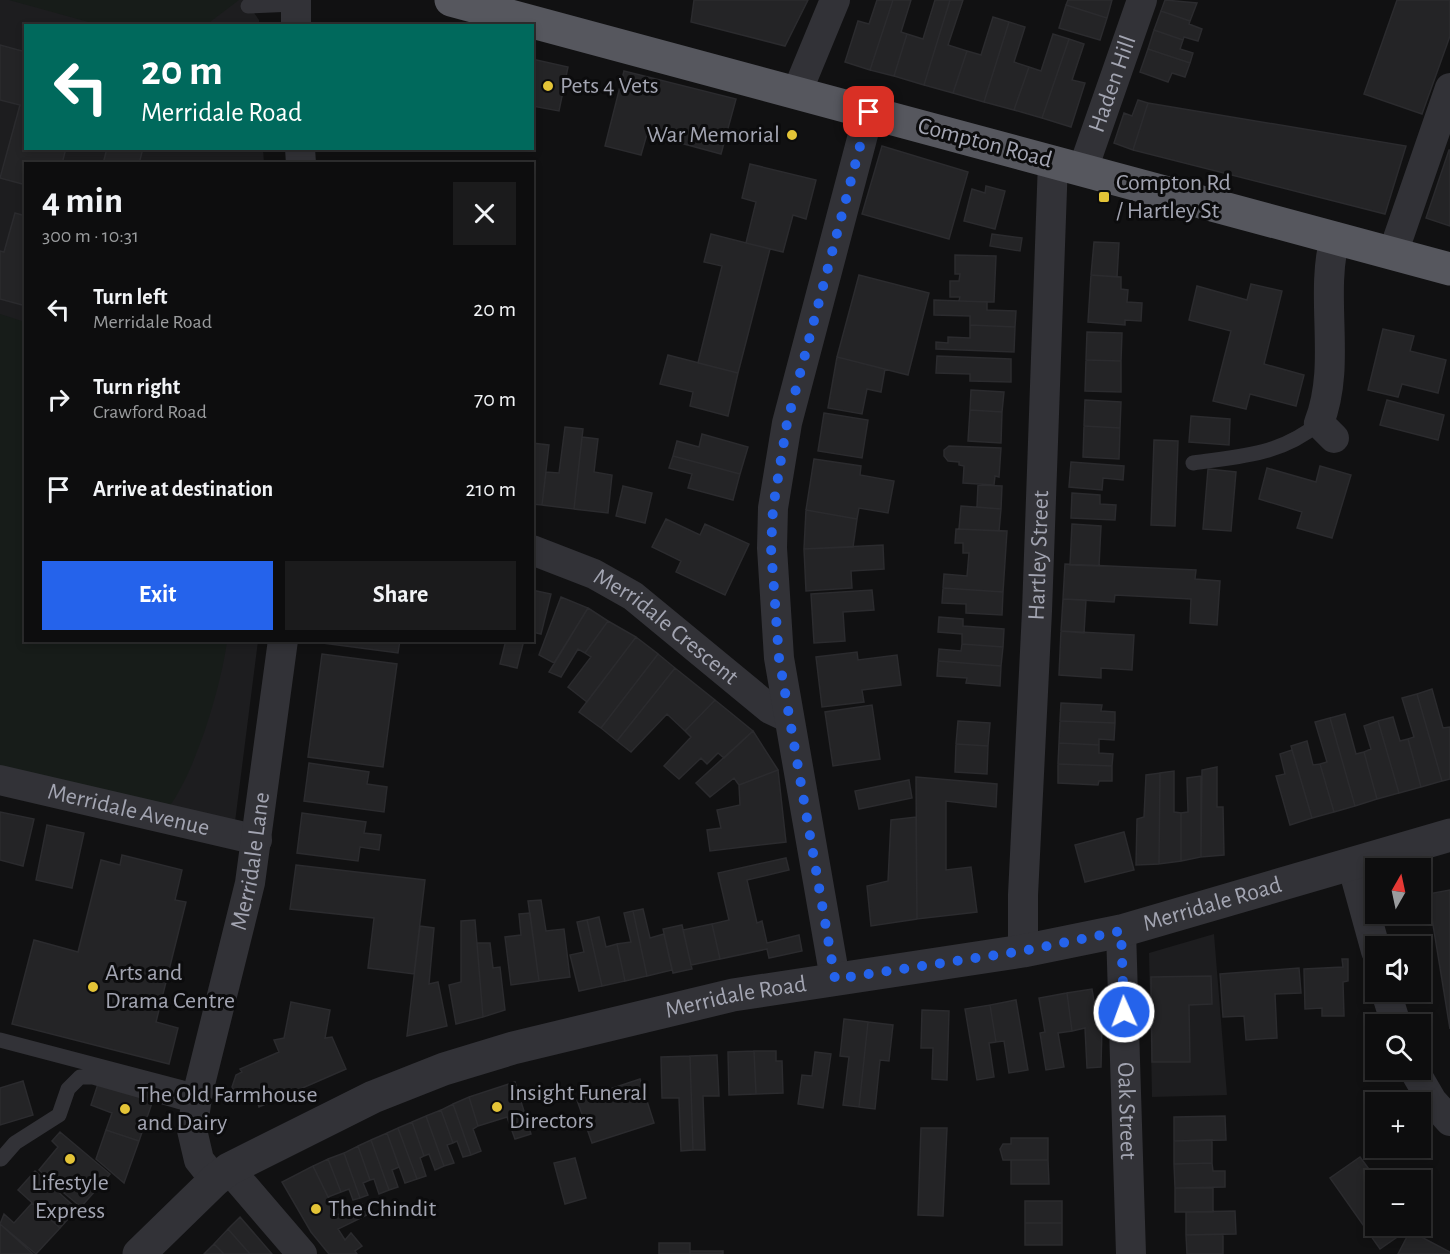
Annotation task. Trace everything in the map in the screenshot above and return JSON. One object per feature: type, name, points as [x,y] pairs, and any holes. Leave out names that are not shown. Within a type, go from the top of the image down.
[{"type":"highway","name":"Compton Road","points":[[451,0],[1450,269]]},
{"type":"street","points":[[797,92],[835,0]]},
{"type":"street","name":"Haden Hill","points":[[1068,165],[1142,0]]},
{"type":"street","points":[[1393,253],[1450,88]]},
{"type":"street","points":[[835,979],[789,718],[774,606],[773,508],[787,423],[869,112]]},
{"type":"street","name":"Hartley Street","points":[[1023,951],[1023,895],[1037,611],[1068,165]]},
{"type":"street","points":[[1326,430],[1329,387],[1328,287],[1330,257],[1335,237]]},
{"type":"street","name":"Merridale Crescent","points":[[534,551],[594,574],[633,596],[770,709],[789,718]]},
{"type":"street","name":"Merridale Lane","points":[[283,642],[250,883],[197,1099],[192,1130],[199,1160],[222,1175],[302,1254]]},
{"type":"street","name":"Merridale Avenue","points":[[0,780],[257,840]]},
{"type":"street","name":"Merridale Road","points":[[139,1254],[222,1175],[374,1096],[454,1066],[513,1048],[733,995],[1023,951],[1121,931],[1450,835]]},
{"type":"street","points":[[1352,864],[1372,936]]},
{"type":"street","name":"Oak Street","points":[[1121,931],[1131,1254]]},
{"type":"street","points":[[1420,1080],[1432,1101],[1450,1121]]},
{"type":"lane","points":[[248,6],[296,10]]},
{"type":"lane","points":[[1193,463],[1258,454],[1326,430]]},
{"type":"lane","points":[[0,1040],[197,1099]]},
{"type":"lane","points":[[1,1159],[15,1143],[59,1114],[68,1089],[80,1077],[93,1077],[197,1099]]},
{"type":"shaded area","points":[[0,0],[245,0],[259,20],[259,24],[24,24],[24,150],[263,150],[264,162],[24,162],[24,642],[258,642],[235,822],[0,768]]},
{"type":"shaded area","points":[[9,0],[239,0],[207,24],[96,24]]},
{"type":"shaded area","points":[[0,314],[24,322],[24,642],[227,642],[213,704],[198,750],[189,772],[169,807],[0,768]]},
{"type":"shaded area","points":[[1214,934],[1227,1095],[1152,1097],[1149,953]]},
{"type":"building","points":[[694,0],[808,0],[785,46],[691,22]]},
{"type":"building","points":[[877,0],[893,0],[870,70],[845,62],[858,21],[869,24]]},
{"type":"building","points":[[893,0],[911,0],[901,32],[907,34],[894,76],[870,70]]},
{"type":"building","points":[[935,0],[950,0],[924,85],[894,76],[907,34],[923,39]]},
{"type":"building","points":[[950,0],[963,0],[948,45],[967,51],[953,93],[924,85]]},
{"type":"building","points":[[1068,0],[1112,0],[1107,18],[1066,5]]},
{"type":"building","points":[[1165,0],[1197,3],[1190,21],[1161,11]]},
{"type":"building","points":[[1397,0],[1450,0],[1450,36],[1422,114],[1364,94]]},
{"type":"building","points":[[1066,5],[1107,18],[1100,40],[1059,28]]},
{"type":"building","points":[[1161,11],[1190,21],[1189,24],[1202,29],[1198,41],[1184,37],[1183,40],[1154,30]]},
{"type":"building","points":[[993,17],[1009,22],[984,102],[953,93],[967,51],[981,55]]},
{"type":"building","points":[[1009,22],[1025,27],[1014,62],[1029,67],[1014,110],[984,102]]},
{"type":"building","points":[[1154,30],[1183,40],[1180,49],[1193,53],[1190,63],[1148,49]]},
{"type":"building","points":[[1053,34],[1069,39],[1042,118],[1014,110],[1029,67],[1041,71]]},
{"type":"building","points":[[1069,39],[1084,44],[1072,80],[1085,83],[1071,127],[1042,118]]},
{"type":"building","points":[[0,45],[24,51],[24,150],[66,150],[62,162],[24,162],[24,184],[0,178],[20,105],[0,100]]},
{"type":"building","points":[[1148,49],[1190,63],[1185,77],[1172,73],[1168,82],[1140,72]]},
{"type":"building","name":"Pets 4 Vets","points":[[534,59],[568,67],[559,111],[534,106]]},
{"type":"building","points":[[624,71],[736,99],[721,154],[647,134],[641,155],[605,146]]},
{"type":"building","points":[[1138,100],[1148,103],[1133,150],[1114,143],[1124,113],[1132,116]]},
{"type":"building","points":[[1148,103],[1406,146],[1385,214],[1133,150]]},
{"type":"building","points":[[882,146],[968,172],[949,239],[862,214]]},
{"type":"building","points":[[106,150],[142,150],[140,162],[104,162]]},
{"type":"building","points":[[1450,150],[1450,226],[1426,218]]},
{"type":"building","points":[[750,164],[816,180],[806,219],[793,215],[783,252],[746,243],[756,202],[742,198]]},
{"type":"building","points":[[986,186],[1005,191],[995,229],[964,221],[972,189],[985,193]]},
{"type":"building","points":[[15,213],[24,215],[24,305],[0,299],[0,251],[4,252]]},
{"type":"building","points":[[711,234],[770,249],[738,373],[698,363],[722,266],[704,262]]},
{"type":"building","points":[[992,234],[1022,238],[1020,251],[990,246]]},
{"type":"building","points":[[1094,242],[1119,243],[1117,277],[1091,275]]},
{"type":"building","points":[[955,255],[996,256],[994,302],[959,301],[960,297],[950,297],[950,281],[959,281],[960,274],[955,274]]},
{"type":"building","points":[[859,275],[929,293],[908,375],[837,357]]},
{"type":"building","points":[[1091,275],[1121,277],[1121,289],[1128,290],[1127,302],[1142,303],[1141,321],[1125,320],[1125,325],[1088,322]]},
{"type":"building","points":[[1251,284],[1282,291],[1264,364],[1304,375],[1296,406],[1250,394],[1246,409],[1213,401],[1231,331],[1189,320],[1197,286],[1247,300]]},
{"type":"building","points":[[934,300],[987,302],[987,310],[1016,311],[1015,327],[970,325],[970,316],[934,315]]},
{"type":"building","points":[[970,325],[1015,327],[1014,352],[936,349],[936,342],[948,343],[948,337],[970,338]]},
{"type":"building","points":[[1383,329],[1414,336],[1410,351],[1446,360],[1438,393],[1402,384],[1398,397],[1368,390]]},
{"type":"building","points":[[1087,332],[1122,333],[1121,361],[1086,360]]},
{"type":"building","points":[[668,355],[738,373],[728,416],[690,406],[693,392],[660,384]]},
{"type":"building","points":[[937,356],[1011,359],[1011,382],[970,381],[970,374],[936,373]]},
{"type":"building","points":[[837,357],[885,369],[881,392],[867,389],[862,414],[828,408]]},
{"type":"building","points":[[1086,360],[1121,361],[1121,392],[1085,391]]},
{"type":"building","points":[[971,390],[1004,392],[1002,412],[970,410]]},
{"type":"building","points":[[1085,400],[1121,402],[1120,428],[1084,426]]},
{"type":"building","points":[[1387,400],[1444,415],[1438,440],[1380,425]]},
{"type":"building","points":[[970,410],[1002,412],[1001,443],[968,441]]},
{"type":"building","points":[[824,413],[868,420],[862,458],[818,451]]},
{"type":"building","points":[[1191,416],[1230,419],[1229,445],[1189,442]]},
{"type":"building","points":[[1084,426],[1120,428],[1119,459],[1083,457]]},
{"type":"building","points":[[565,427],[583,429],[574,509],[542,505],[546,472],[559,473]]},
{"type":"building","points":[[702,434],[748,447],[740,474],[673,456],[677,441],[699,447]]},
{"type":"building","points":[[582,437],[598,439],[594,472],[612,475],[608,513],[574,509]]},
{"type":"building","points":[[1154,440],[1178,441],[1175,526],[1151,525]]},
{"type":"building","points":[[534,443],[549,445],[542,505],[534,504]]},
{"type":"building","points":[[949,446],[1001,448],[999,477],[995,476],[994,485],[963,483],[964,466],[959,465],[959,462],[948,461],[944,456],[944,450]]},
{"type":"building","points":[[673,456],[740,474],[733,500],[688,488],[692,474],[669,468]]},
{"type":"building","points":[[814,459],[861,466],[860,475],[894,481],[888,513],[859,508],[857,519],[806,510]]},
{"type":"building","points":[[1071,462],[1124,466],[1123,480],[1103,478],[1102,490],[1069,487]]},
{"type":"building","points":[[1320,466],[1351,475],[1332,538],[1297,528],[1302,512],[1259,499],[1267,468],[1316,482]]},
{"type":"building","points":[[1208,469],[1236,472],[1231,531],[1203,529]]},
{"type":"building","points":[[978,485],[1002,486],[1001,509],[977,507]]},
{"type":"building","points":[[623,486],[652,493],[645,523],[616,516]]},
{"type":"building","points":[[1072,493],[1100,495],[1100,504],[1116,505],[1115,520],[1071,518]]},
{"type":"building","points":[[961,506],[1001,509],[999,531],[959,529]]},
{"type":"building","points":[[806,510],[857,519],[853,547],[804,549]]},
{"type":"building","points":[[666,519],[700,535],[705,524],[749,544],[725,595],[676,572],[681,561],[652,547]]},
{"type":"building","points":[[1072,524],[1101,526],[1099,566],[1070,565]]},
{"type":"building","points":[[956,529],[1007,531],[1003,592],[943,588],[944,574],[967,576],[969,553],[963,553],[963,543],[955,543]]},
{"type":"building","points":[[883,545],[884,569],[851,571],[852,588],[806,591],[804,549]]},
{"type":"building","points":[[1065,564],[1196,570],[1195,579],[1220,581],[1217,625],[1190,623],[1191,599],[1115,595],[1114,602],[1063,599]]},
{"type":"building","points":[[943,588],[1003,592],[1002,615],[966,613],[966,604],[942,603]]},
{"type":"building","points":[[534,590],[551,594],[541,634],[534,632]]},
{"type":"building","points":[[872,590],[874,610],[843,612],[845,641],[814,643],[811,594]]},
{"type":"building","points":[[561,597],[588,608],[554,663],[539,655]]},
{"type":"building","points":[[1063,599],[1086,600],[1084,633],[1061,631]]},
{"type":"building","points":[[588,608],[608,621],[585,653],[578,649],[561,677],[549,672]]},
{"type":"building","points":[[939,617],[963,619],[963,626],[1004,629],[1003,647],[962,644],[962,634],[938,632]]},
{"type":"building","points":[[608,621],[636,637],[587,702],[568,687],[591,657],[585,653]]},
{"type":"building","points":[[1061,631],[1134,635],[1132,670],[1101,668],[1101,678],[1059,675]]},
{"type":"building","points":[[636,637],[658,654],[601,728],[579,712]]},
{"type":"building","points":[[323,642],[400,642],[398,653]]},
{"type":"building","points":[[506,642],[524,642],[517,668],[500,664]]},
{"type":"building","points":[[962,644],[1003,647],[1001,666],[938,661],[939,649],[961,651]]},
{"type":"building","points":[[857,652],[858,660],[897,655],[901,685],[862,690],[864,702],[822,707],[816,657]]},
{"type":"building","points":[[322,654],[397,664],[383,767],[308,757]]},
{"type":"building","points":[[658,654],[675,668],[617,741],[601,728]]},
{"type":"building","points":[[938,661],[1001,666],[1000,686],[966,683],[967,678],[937,676]]},
{"type":"building","points":[[675,668],[715,700],[685,731],[667,714],[631,752],[617,741]]},
{"type":"building","points":[[1432,689],[1443,728],[1450,727],[1450,779],[1442,781],[1417,694]]},
{"type":"building","points":[[1417,694],[1442,781],[1421,787],[1408,739],[1414,737],[1402,698]]},
{"type":"building","points":[[715,700],[753,731],[724,758],[718,753],[707,764],[701,758],[679,779],[664,766],[691,737],[685,731]]},
{"type":"building","points":[[1061,703],[1102,705],[1101,711],[1115,712],[1115,723],[1060,721]]},
{"type":"building","points":[[872,705],[880,759],[833,766],[825,712]]},
{"type":"building","points":[[1345,714],[1356,754],[1364,752],[1377,799],[1355,806],[1330,718]]},
{"type":"building","points":[[1393,717],[1400,741],[1408,739],[1421,787],[1399,793],[1378,721]]},
{"type":"building","points":[[1330,718],[1355,806],[1334,812],[1320,764],[1327,762],[1315,722]]},
{"type":"building","points":[[958,721],[990,723],[988,746],[956,744]]},
{"type":"building","points":[[1060,721],[1115,723],[1114,740],[1099,739],[1099,745],[1059,743]]},
{"type":"building","points":[[1378,721],[1399,793],[1377,799],[1364,752],[1371,749],[1364,726]]},
{"type":"building","points":[[753,731],[778,770],[739,785],[734,778],[710,797],[696,783]]},
{"type":"building","points":[[1307,741],[1313,765],[1320,764],[1334,812],[1312,818],[1291,746]]},
{"type":"building","points":[[1059,743],[1099,745],[1099,753],[1113,754],[1112,766],[1058,764]]},
{"type":"building","points":[[956,744],[988,746],[987,774],[955,772]]},
{"type":"building","points":[[1292,750],[1312,818],[1290,825],[1276,776],[1285,774],[1280,754]]},
{"type":"building","points":[[309,763],[369,772],[367,784],[387,787],[384,812],[304,801]]},
{"type":"building","points":[[1058,764],[1112,766],[1112,781],[1099,781],[1098,785],[1058,783]]},
{"type":"building","points":[[1217,767],[1217,807],[1223,807],[1224,855],[1201,857],[1202,770]]},
{"type":"building","points":[[778,770],[786,842],[710,851],[707,830],[721,828],[717,810],[740,805],[739,785]]},
{"type":"building","points":[[1174,771],[1174,812],[1181,813],[1181,861],[1159,864],[1160,773]]},
{"type":"building","points":[[1160,773],[1159,864],[1136,865],[1137,819],[1144,817],[1146,775]]},
{"type":"building","points":[[1201,776],[1201,857],[1181,861],[1181,813],[1188,812],[1187,778]]},
{"type":"building","points":[[916,777],[997,784],[996,807],[946,801],[946,870],[971,867],[977,912],[917,919]]},
{"type":"building","points":[[909,780],[912,798],[859,809],[855,791]]},
{"type":"building","points":[[0,812],[34,819],[23,866],[0,860]]},
{"type":"building","points":[[302,813],[366,822],[364,833],[381,835],[379,850],[360,847],[358,861],[297,853]]},
{"type":"building","points":[[916,817],[917,919],[871,926],[867,886],[888,881],[891,820]]},
{"type":"building","points":[[47,825],[84,833],[72,888],[36,880]]},
{"type":"building","points":[[1124,832],[1134,870],[1085,882],[1075,845]]},
{"type":"building","name":"Arts and Drama Centre","points":[[122,855],[182,870],[175,900],[186,902],[156,1022],[178,1028],[169,1064],[12,1024],[34,940],[78,952],[101,860],[120,865]]},
{"type":"building","points":[[786,858],[789,870],[747,880],[757,923],[762,921],[767,943],[799,935],[802,951],[769,958],[767,949],[720,959],[712,924],[729,920],[718,873]]},
{"type":"building","points":[[296,865],[425,880],[414,974],[368,968],[374,918],[290,909]]},
{"type":"building","points":[[1450,890],[1450,1029],[1431,912],[1431,893]]},
{"type":"building","points":[[541,900],[546,931],[564,929],[570,977],[539,981],[528,901]]},
{"type":"building","points":[[643,909],[650,938],[664,934],[672,970],[647,976],[633,911]]},
{"type":"building","points":[[633,911],[647,976],[625,981],[617,944],[631,942],[624,913]]},
{"type":"building","points":[[530,913],[539,981],[511,985],[505,937],[521,935],[519,914]]},
{"type":"building","points":[[599,917],[606,947],[617,944],[625,981],[602,986],[587,920]]},
{"type":"building","points":[[475,920],[483,1017],[456,1024],[449,985],[461,982],[461,921]]},
{"type":"building","points":[[587,920],[602,986],[579,991],[570,955],[584,952],[577,922]]},
{"type":"building","points":[[712,924],[720,959],[691,965],[683,930]]},
{"type":"building","points":[[682,925],[692,969],[673,973],[663,929]]},
{"type":"building","points":[[420,926],[434,928],[429,984],[438,982],[447,1026],[407,1036]]},
{"type":"building","points":[[477,943],[490,943],[493,968],[500,967],[505,1010],[483,1017]]},
{"type":"building","points":[[1342,959],[1348,959],[1348,981],[1343,982],[1344,1016],[1322,1016],[1322,1008],[1305,1009],[1304,969],[1343,967]]},
{"type":"building","points":[[1299,968],[1301,993],[1275,994],[1277,1038],[1246,1040],[1244,1016],[1223,1017],[1220,974]]},
{"type":"building","points":[[1211,976],[1212,1004],[1189,1005],[1190,1062],[1152,1062],[1151,977]]},
{"type":"building","points":[[1092,989],[1098,1025],[1102,1025],[1101,1067],[1087,1068],[1085,1028],[1072,1031],[1067,993]]},
{"type":"building","points":[[1067,993],[1072,1031],[1058,1033],[1064,1067],[1046,1070],[1040,1033],[1045,1032],[1039,998]]},
{"type":"building","points":[[1016,1000],[1028,1070],[1009,1073],[1004,1041],[996,1042],[990,1005]]},
{"type":"building","points":[[291,1002],[330,1010],[325,1038],[332,1037],[346,1069],[259,1107],[256,1097],[245,1100],[237,1097],[232,1087],[236,1075],[242,1072],[240,1069],[279,1052],[274,1040],[284,1038]]},
{"type":"building","points":[[990,1005],[996,1042],[989,1043],[994,1077],[977,1080],[965,1009]]},
{"type":"building","points":[[922,1010],[949,1011],[947,1080],[932,1079],[933,1048],[921,1048]]},
{"type":"building","points":[[844,1019],[868,1022],[859,1107],[843,1105],[849,1057],[840,1056]]},
{"type":"building","points":[[868,1022],[893,1025],[889,1061],[880,1060],[875,1109],[859,1107]]},
{"type":"building","points":[[754,1051],[756,1094],[729,1095],[728,1052]]},
{"type":"building","points":[[754,1051],[776,1051],[776,1061],[782,1061],[783,1093],[756,1094]]},
{"type":"building","points":[[815,1052],[831,1054],[823,1108],[798,1104],[802,1075],[812,1076]]},
{"type":"building","points":[[717,1055],[719,1096],[703,1096],[705,1150],[693,1150],[690,1056]]},
{"type":"building","points":[[690,1056],[693,1150],[681,1151],[679,1098],[662,1098],[661,1057]]},
{"type":"building","points":[[640,1079],[654,1123],[592,1143],[577,1100]]},
{"type":"building","points":[[23,1081],[33,1115],[0,1125],[0,1088]]},
{"type":"building","name":"The Old Farmhouse and Dairy","points":[[99,1081],[153,1100],[139,1141],[106,1130],[112,1113],[91,1105]]},
{"type":"building","name":"Insight Funeral Directors","points":[[515,1082],[531,1134],[515,1139],[507,1117],[478,1126],[469,1097]]},
{"type":"building","points":[[469,1097],[478,1126],[473,1129],[481,1151],[471,1155],[453,1104]]},
{"type":"building","points":[[453,1104],[471,1155],[463,1157],[457,1141],[453,1143],[441,1110]]},
{"type":"building","points":[[441,1110],[453,1143],[447,1145],[454,1163],[444,1166],[426,1116]]},
{"type":"building","points":[[426,1116],[444,1166],[435,1170],[429,1154],[424,1156],[412,1122]]},
{"type":"building","points":[[1225,1116],[1226,1140],[1174,1141],[1174,1117]]},
{"type":"building","points":[[412,1122],[424,1156],[420,1158],[426,1176],[417,1179],[398,1128]]},
{"type":"building","points":[[398,1128],[417,1179],[405,1183],[387,1133]]},
{"type":"building","points":[[921,1128],[947,1128],[943,1216],[918,1215]]},
{"type":"building","name":"The Old Farmhouse and Dairy","points":[[106,1130],[139,1141],[124,1183],[96,1159]]},
{"type":"building","name":"Lifestyle Express","points":[[60,1132],[110,1174],[81,1207],[64,1193],[70,1187],[66,1184],[61,1189],[39,1170],[58,1147],[52,1141]]},
{"type":"building","points":[[387,1133],[399,1167],[392,1170],[398,1187],[389,1190],[371,1140]]},
{"type":"building","points":[[1011,1138],[1048,1138],[1048,1160],[1003,1160],[1000,1149],[1003,1144],[1011,1144]]},
{"type":"building","points":[[371,1140],[389,1190],[379,1194],[374,1179],[370,1180],[358,1146]]},
{"type":"building","points":[[1212,1140],[1212,1163],[1174,1164],[1174,1141]]},
{"type":"building","points":[[358,1146],[370,1180],[363,1183],[368,1195],[360,1198],[344,1153]]},
{"type":"building","points":[[344,1153],[360,1198],[353,1200],[349,1189],[341,1192],[328,1159]]},
{"type":"building","points":[[1360,1157],[1370,1170],[1365,1170],[1365,1228],[1330,1178]]},
{"type":"building","points":[[575,1158],[586,1198],[565,1204],[554,1163]]},
{"type":"building","points":[[328,1159],[341,1192],[328,1197],[313,1166]]},
{"type":"building","points":[[1011,1160],[1048,1160],[1049,1184],[1011,1184]]},
{"type":"building","points":[[1212,1163],[1213,1171],[1225,1171],[1225,1187],[1175,1188],[1174,1164]]},
{"type":"building","name":"The Chindit","points":[[313,1166],[337,1215],[362,1204],[367,1215],[338,1229],[345,1240],[351,1233],[362,1246],[355,1251],[357,1254],[329,1254],[311,1232],[282,1182]]},
{"type":"building","points":[[35,1171],[77,1209],[60,1228],[18,1190]]},
{"type":"building","points":[[1175,1188],[1213,1188],[1213,1212],[1175,1212]]},
{"type":"building","points":[[1025,1201],[1062,1201],[1062,1223],[1025,1223]]},
{"type":"building","points":[[32,1203],[60,1228],[36,1254],[0,1224],[4,1214],[14,1223]]},
{"type":"building","points":[[1235,1211],[1236,1234],[1186,1235],[1186,1212]]},
{"type":"building","points":[[240,1217],[272,1254],[250,1254],[228,1229]]},
{"type":"building","points":[[1025,1223],[1062,1223],[1062,1245],[1025,1245]]},
{"type":"building","points":[[0,1224],[33,1254],[0,1254]]},
{"type":"building","points":[[228,1229],[250,1254],[224,1254],[214,1244]]},
{"type":"building","points":[[1223,1234],[1223,1254],[1187,1254],[1186,1235]]},
{"type":"building","points":[[1371,1236],[1399,1236],[1380,1249]]},
{"type":"building","points":[[1407,1236],[1420,1236],[1450,1252],[1450,1254],[1398,1254]]},
{"type":"building","points":[[659,1243],[690,1243],[690,1254],[659,1254]]},
{"type":"building","points":[[214,1244],[224,1254],[204,1254]]},
{"type":"building","points":[[690,1251],[723,1251],[723,1254],[690,1254]]},
{"type":"place","name":"Pets 4 Vets","points":[[548,86]]},
{"type":"place","name":"War Memorial","points":[[792,135]]},
{"type":"place","name":"Compton Rd / Hartley St","points":[[1104,197]]},
{"type":"place","name":"Arts and Drama Centre","points":[[93,987]]},
{"type":"place","name":"Insight Funeral Directors","points":[[497,1107]]},
{"type":"place","name":"The Old Farmhouse and Dairy","points":[[125,1109]]},
{"type":"place","name":"Lifestyle Express","points":[[70,1159]]},
{"type":"place","name":"The Chindit","points":[[316,1209]]},
{"type":"route","points":[[869,112],[787,423],[773,508],[771,548],[779,658],[835,979],[1023,951],[1121,931],[1124,1012]]}]
